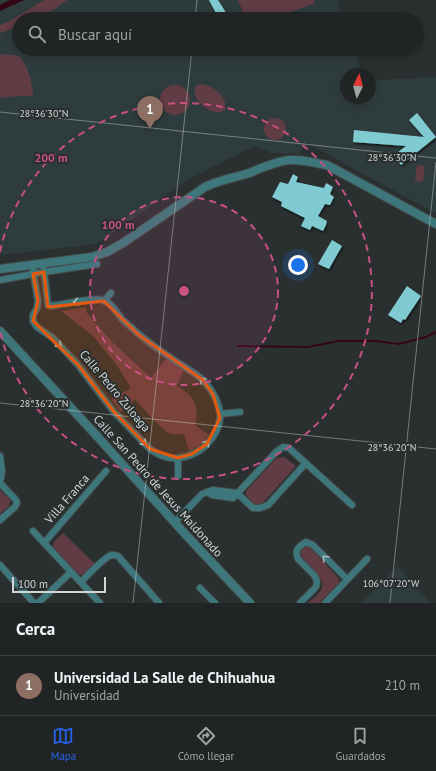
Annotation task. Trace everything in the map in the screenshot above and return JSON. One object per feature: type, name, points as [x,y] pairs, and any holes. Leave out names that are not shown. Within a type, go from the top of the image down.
[{"type":"street","points":[[0,280],[34,274],[43,268],[92,257],[107,252],[123,243],[214,182],[289,160],[308,161],[327,165],[436,224]]},
{"type":"street","points":[[0,269],[32,265],[43,268],[97,264]]},
{"type":"street","name":"Calle Pedro Zuloaga","points":[[32,265],[38,301],[38,306],[32,318],[33,321],[37,327],[53,338],[78,365],[114,412],[156,454],[178,458],[201,450],[214,436],[218,427],[220,414]]},
{"type":"street","points":[[43,268],[48,305],[52,306],[95,300],[104,301],[140,335],[203,380],[214,394],[220,414],[240,412]]},
{"type":"street","points":[[104,301],[111,293]]},
{"type":"street","name":"Calle San Pedro de Jesus Maldonado","points":[[0,331],[250,603]]},
{"type":"street","points":[[175,522],[202,494],[207,492],[212,495],[232,498],[277,451],[283,447],[289,448],[352,505]]},
{"type":"street","points":[[0,456],[2,471],[0,484],[16,500],[17,503],[15,507],[0,520]]},
{"type":"street","points":[[178,458],[178,476]]},
{"type":"street","points":[[237,493],[253,508],[260,508],[268,505],[305,464]]},
{"type":"street","name":"Villa Franca","points":[[44,543],[106,471]]},
{"type":"street","points":[[33,531],[100,603]]},
{"type":"street","points":[[300,603],[315,588],[317,582],[314,575],[296,556],[296,550],[306,542],[313,545],[347,579]]},
{"type":"street","points":[[81,582],[106,557],[116,555],[160,603]]},
{"type":"street","points":[[325,603],[366,559]]},
{"type":"street","points":[[0,565],[34,603]]},
{"type":"street","points":[[38,603],[71,572]]},
{"type":"street","points":[[200,588],[215,603]]},
{"type":"highlighted area","points":[[44,272],[48,307],[104,301],[139,335],[203,380],[213,394],[220,418],[207,444],[192,454],[178,458],[150,449],[114,412],[78,365],[33,321],[38,301],[33,274]]},
{"type":"shaded area","points":[[0,0],[337,0],[341,12],[12,12],[12,56],[356,56],[360,68],[340,68],[340,104],[376,104],[376,78],[380,80],[436,77],[435,213],[307,143],[299,154],[273,153],[254,146],[189,179],[97,244],[0,255]]},
{"type":"shaded area","points":[[10,0],[24,0],[0,11],[0,5]]},
{"type":"shaded area","points":[[44,0],[67,0],[50,12],[25,12]]},
{"type":"shaded area","points":[[238,0],[314,0],[315,3],[291,12],[243,12]]},
{"type":"shaded area","points":[[12,20],[12,29],[0,33],[0,25]]},
{"type":"shaded area","points":[[5,54],[19,56],[29,75],[33,96],[0,98],[0,55]]},
{"type":"shaded area","points":[[199,84],[209,86],[222,96],[225,110],[215,112],[204,107],[200,103],[196,98],[195,92],[195,87]]},
{"type":"shaded area","points":[[175,85],[181,86],[189,94],[189,106],[181,114],[175,115],[169,114],[161,106],[160,100],[161,94],[169,86]]},
{"type":"shaded area","points":[[271,118],[279,118],[286,125],[286,133],[279,140],[271,140],[264,133],[264,125]]},
{"type":"shaded area","points":[[417,165],[425,166],[423,182],[415,181]]},
{"type":"shaded area","points":[[86,307],[87,313],[111,341],[151,378],[166,359],[184,370],[177,386],[188,394],[194,402],[197,412],[195,425],[209,435],[202,444],[189,451],[184,434],[171,434],[167,432],[135,399],[121,412],[111,399],[131,388],[116,364],[93,336],[61,311]]},
{"type":"shaded area","points":[[284,457],[295,465],[295,467],[260,506],[255,505],[246,495],[246,491],[277,458]]},
{"type":"shaded area","points":[[0,490],[10,500],[9,506],[0,514]]},
{"type":"shaded area","points":[[63,533],[95,564],[84,575],[77,573],[53,548],[53,543]]},
{"type":"shaded area","points":[[305,546],[310,547],[339,579],[339,583],[319,603],[308,603],[320,592],[322,584],[316,572],[302,556],[301,551]]},
{"type":"shaded area","points":[[397,566],[431,603],[361,603]]},
{"type":"building","points":[[209,0],[218,0],[226,12],[215,12]]},
{"type":"building","points":[[417,113],[436,137],[401,165],[393,156],[406,146],[353,142],[354,130],[424,137],[409,120]]},
{"type":"building","points":[[293,174],[298,177],[296,182],[324,188],[326,183],[333,187],[330,194],[334,197],[330,205],[325,204],[318,216],[327,221],[323,231],[312,226],[310,230],[301,226],[305,218],[281,206],[282,202],[272,197],[280,182],[288,184]]},
{"type":"building","points":[[332,240],[342,246],[329,269],[318,264]]},
{"type":"building","points":[[407,286],[421,296],[405,320],[403,319],[401,323],[388,315]]},
{"type":"waterway","points":[[238,346],[308,347],[338,341],[375,341],[399,344],[426,337],[436,332]]},
{"type":"place","name":"Universidad La Salle de Chihuahua","points":[[150,129]]}]
